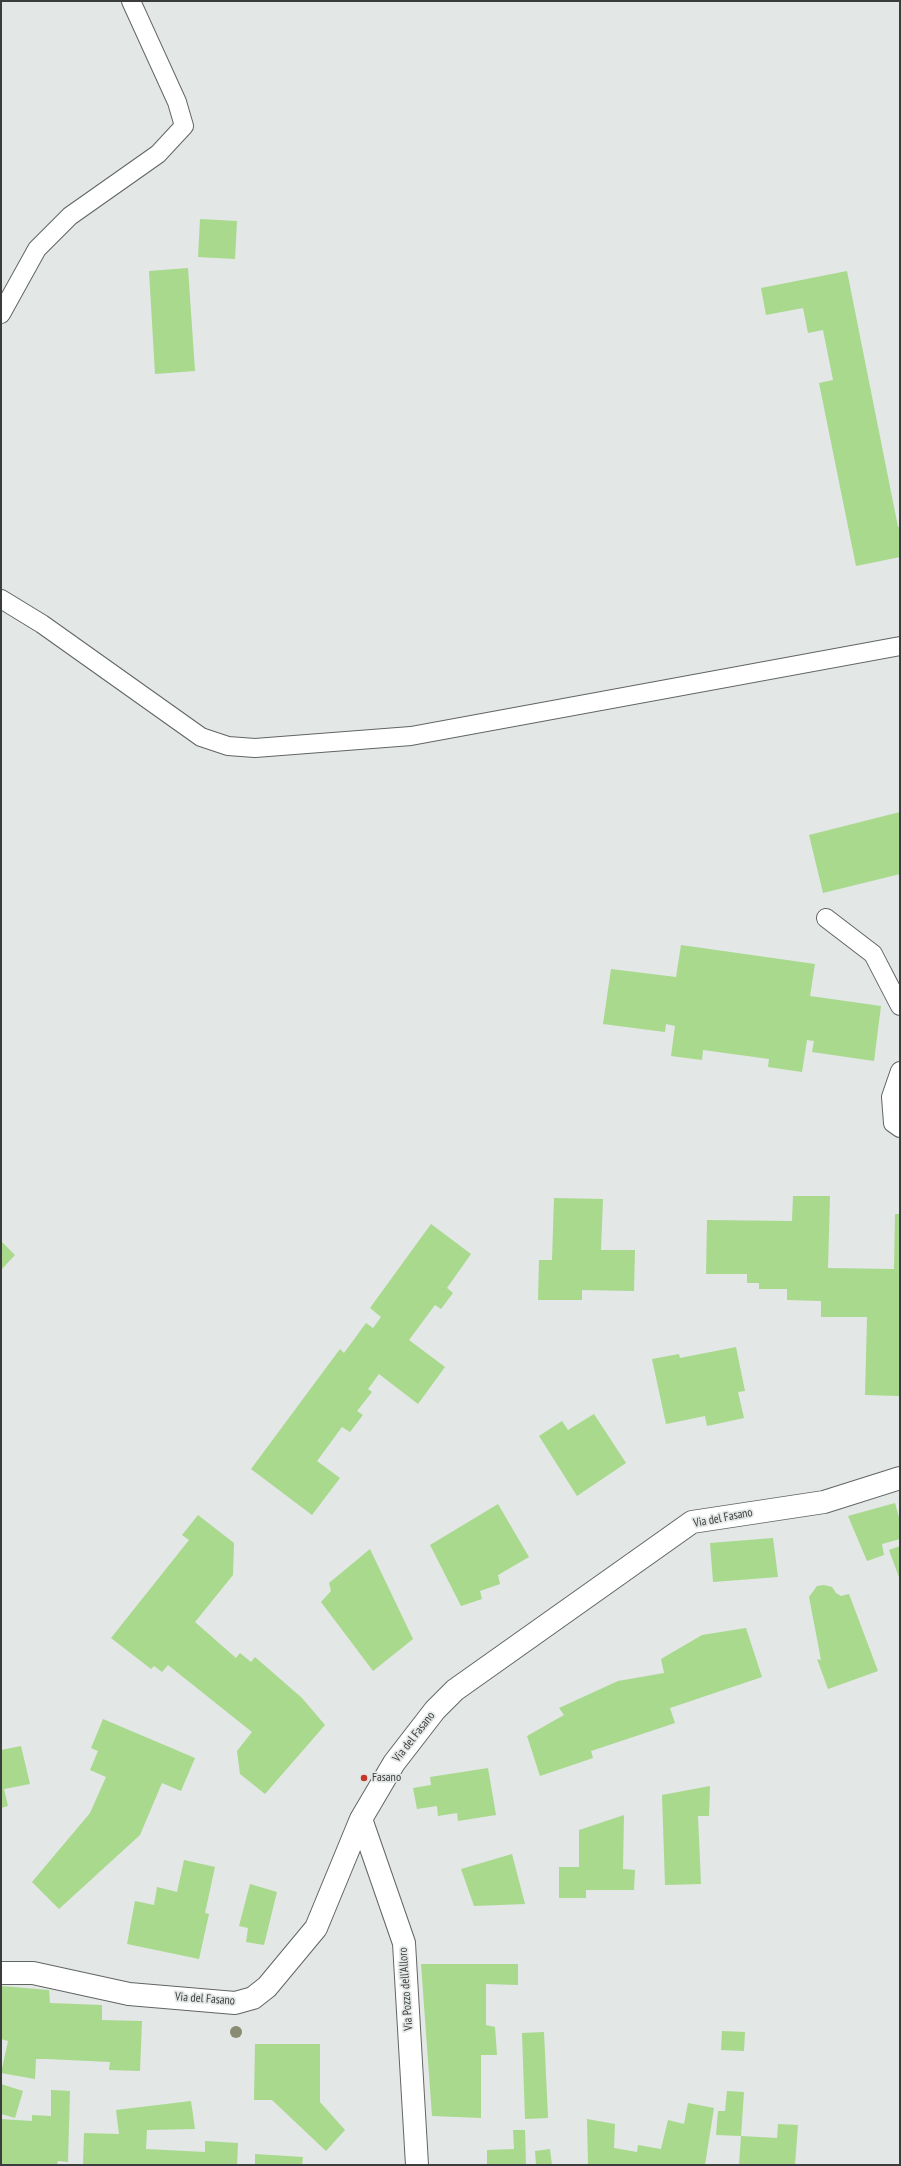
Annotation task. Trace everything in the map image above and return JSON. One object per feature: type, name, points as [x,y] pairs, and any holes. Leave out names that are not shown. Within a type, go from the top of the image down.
[{"type":"street","name":"Via del Fasano","points":[[1,1973],[33,1973],[129,1994],[235,2003],[253,1998],[267,1987],[316,1928],[360,1819],[394,1763],[435,1710],[455,1690],[692,1522],[824,1502],[900,1478]]},
{"type":"street","name":"Via Pozzo dell'Alloro","points":[[360,1819],[404,1943],[417,2165]]},
{"type":"lane","points":[[1,314],[37,249],[70,216],[158,154],[184,126],[177,102],[131,1]]},
{"type":"lane","points":[[1,599],[42,624],[201,737],[235,747],[255,748],[411,736],[900,646]]},
{"type":"lane","points":[[826,918],[873,954],[900,1006]]},
{"type":"lane","points":[[900,1071],[891,1097],[893,1123],[900,1128]]},
{"type":"building","points":[[200,219],[237,221],[235,259],[198,257]]},
{"type":"building","points":[[188,268],[195,371],[155,374],[149,271]]},
{"type":"building","points":[[847,271],[898,527],[900,527],[900,557],[856,566],[819,383],[833,380],[823,330],[808,333],[803,308],[766,315],[761,288]]},
{"type":"building","points":[[900,812],[900,874],[823,893],[809,835]]},
{"type":"building","points":[[681,945],[815,964],[810,996],[881,1006],[874,1061],[812,1052],[814,1041],[807,1040],[802,1072],[768,1067],[769,1059],[703,1050],[702,1060],[671,1056],[675,1026],[666,1024],[665,1032],[603,1024],[611,969],[676,977]]},
{"type":"building","points":[[793,1196],[830,1196],[828,1268],[894,1269],[895,1214],[900,1214],[900,1396],[865,1395],[867,1317],[821,1317],[821,1301],[787,1300],[787,1289],[759,1289],[759,1283],[747,1283],[747,1274],[706,1274],[707,1220],[792,1221]]},
{"type":"building","points":[[554,1198],[603,1199],[601,1250],[635,1250],[634,1291],[582,1290],[582,1300],[538,1300],[539,1260],[552,1260]]},
{"type":"building","points":[[431,1224],[471,1254],[447,1288],[453,1293],[441,1309],[435,1305],[409,1340],[445,1367],[418,1404],[379,1374],[368,1389],[372,1392],[357,1411],[363,1415],[350,1432],[342,1427],[317,1461],[340,1478],[312,1515],[251,1469],[340,1349],[344,1353],[366,1323],[373,1328],[381,1317],[370,1308]]},
{"type":"building","points":[[1,1241],[15,1255],[1,1270]]},
{"type":"building","points":[[736,1347],[745,1391],[738,1392],[744,1418],[707,1426],[705,1416],[666,1424],[652,1359],[679,1354],[680,1358]]},
{"type":"building","points":[[594,1414],[626,1463],[577,1496],[539,1436],[562,1421],[568,1430]]},
{"type":"building","points":[[895,1503],[900,1521],[900,1539],[882,1544],[884,1555],[867,1561],[848,1516]]},
{"type":"building","points":[[498,1504],[529,1557],[498,1575],[500,1584],[480,1591],[482,1599],[461,1606],[430,1545]]},
{"type":"building","points":[[198,1515],[234,1543],[233,1575],[195,1622],[236,1658],[240,1653],[251,1662],[255,1657],[302,1698],[325,1725],[265,1794],[240,1774],[237,1751],[252,1732],[168,1665],[162,1672],[154,1666],[151,1669],[111,1638],[189,1540],[182,1535]]},
{"type":"building","points":[[773,1538],[778,1577],[713,1582],[710,1543]]},
{"type":"building","points":[[900,1546],[900,1580],[889,1550]]},
{"type":"building","points":[[370,1549],[413,1639],[373,1671],[321,1602],[331,1591],[329,1583]]},
{"type":"building","points":[[824,1585],[832,1587],[836,1593],[841,1596],[849,1594],[878,1671],[828,1689],[817,1659],[821,1660],[809,1597],[817,1586]]},
{"type":"building","points":[[746,1628],[762,1677],[670,1708],[675,1723],[591,1751],[593,1758],[540,1776],[527,1736],[564,1715],[559,1708],[618,1681],[664,1673],[661,1659],[702,1635]]},
{"type":"building","points":[[103,1719],[195,1758],[181,1791],[162,1783],[140,1835],[59,1909],[32,1882],[90,1813],[106,1777],[90,1770],[98,1751],[91,1748]]},
{"type":"building","points":[[21,1746],[30,1784],[4,1789],[8,1806],[1,1808],[1,1750]]},
{"type":"building","points":[[488,1768],[496,1815],[458,1821],[457,1813],[438,1816],[437,1806],[417,1809],[413,1788],[431,1785],[430,1777]]},
{"type":"building","points":[[710,1786],[709,1816],[698,1816],[701,1884],[665,1885],[662,1795]]},
{"type":"building","points":[[624,1815],[623,1869],[635,1870],[634,1890],[586,1890],[586,1898],[559,1898],[559,1867],[579,1867],[579,1830]]},
{"type":"building","points":[[512,1854],[525,1904],[474,1906],[461,1869]]},
{"type":"building","points":[[184,1860],[215,1867],[205,1913],[209,1914],[199,1959],[127,1944],[135,1901],[154,1905],[157,1887],[177,1892]]},
{"type":"building","points":[[250,1884],[277,1892],[264,1945],[246,1942],[248,1928],[239,1926]]},
{"type":"building","points":[[421,1964],[518,1964],[518,1985],[486,1984],[486,2025],[495,2027],[497,2055],[481,2055],[481,2118],[432,2116]]},
{"type":"building","points":[[1,1986],[49,1990],[50,2003],[102,2005],[102,2020],[142,2021],[140,2071],[109,2070],[110,2062],[36,2059],[35,2079],[1,2073],[8,2041],[1,2039]]},
{"type":"building","points":[[722,2031],[745,2032],[744,2051],[721,2050]]},
{"type":"building","points":[[544,2032],[548,2118],[525,2119],[522,2033]]},
{"type":"building","points":[[255,2044],[320,2044],[320,2102],[345,2130],[326,2151],[272,2100],[254,2100]]},
{"type":"building","points":[[1,2084],[23,2091],[15,2118],[1,2114]]},
{"type":"building","points":[[51,2090],[70,2091],[68,2162],[58,2161],[57,2165],[1,2165],[1,2119],[32,2121],[32,2115],[51,2116]]},
{"type":"building","points":[[727,2091],[744,2092],[741,2136],[716,2135],[718,2111],[725,2111]]},
{"type":"building","points":[[191,2101],[195,2129],[147,2130],[146,2149],[205,2152],[205,2141],[238,2143],[237,2165],[83,2165],[84,2133],[119,2134],[116,2110]]},
{"type":"building","points":[[688,2103],[714,2108],[705,2165],[588,2165],[587,2119],[615,2124],[614,2148],[637,2152],[638,2145],[661,2149],[668,2120],[684,2124]]},
{"type":"building","points":[[778,2124],[798,2125],[795,2165],[739,2165],[741,2136],[777,2138]]},
{"type":"building","points":[[513,2130],[525,2130],[526,2165],[487,2165],[487,2150],[514,2149]]},
{"type":"building","points":[[550,2149],[552,2165],[536,2165],[535,2151]]},
{"type":"building","points":[[255,2154],[303,2157],[302,2165],[255,2165]]},
{"type":"place","name":"Fasano","points":[[364,1778]]}]
